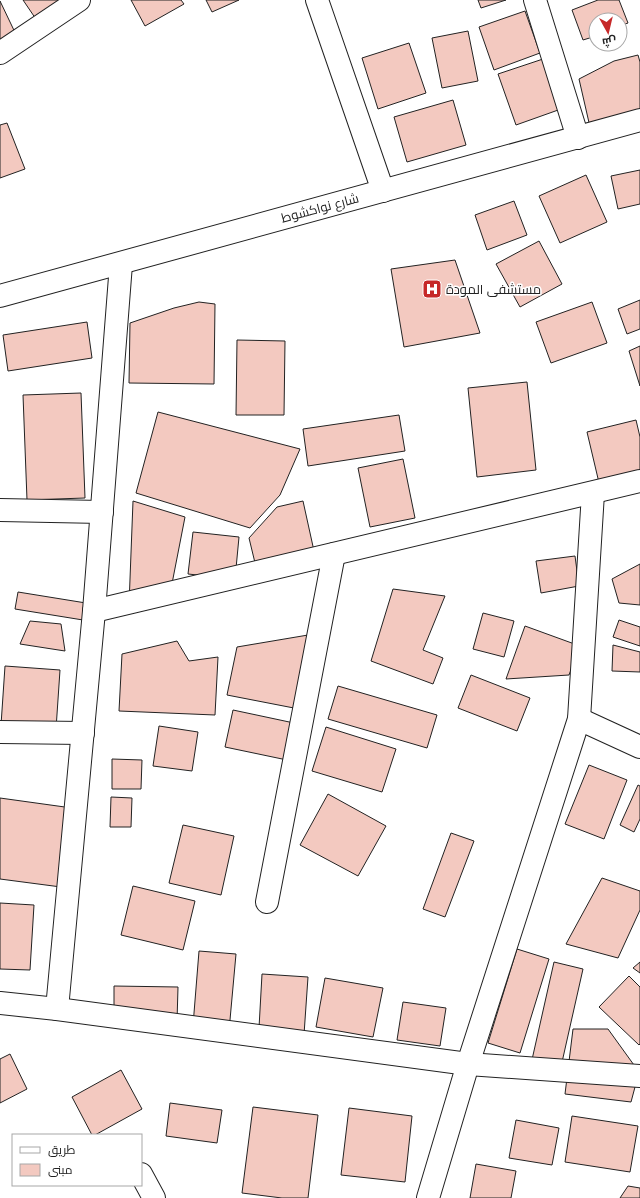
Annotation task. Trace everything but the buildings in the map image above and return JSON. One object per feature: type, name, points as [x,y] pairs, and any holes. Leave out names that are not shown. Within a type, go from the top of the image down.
[{"type":"street","points":[[0,53],[79,0]]},
{"type":"street","points":[[317,0],[383,191]]},
{"type":"street","points":[[535,0],[578,138]]},
{"type":"street","name":"شارع نواكشوط","points":[[0,296],[121,264],[640,120]]},
{"type":"street","points":[[57,1009],[94,611],[121,264]]},
{"type":"street","points":[[94,611],[640,481]]},
{"type":"street","points":[[428,1198],[468,1064],[579,719],[593,493]]},
{"type":"street","points":[[0,510],[102,512]]},
{"type":"street","points":[[267,902],[334,554]]},
{"type":"street","points":[[579,719],[640,747]]},
{"type":"street","points":[[0,732],[83,733]]},
{"type":"street","points":[[0,1003],[57,1009],[468,1064],[640,1076]]},
{"type":"street","points":[[142,1176],[154,1198]]},
{"type":"place","name":"مستشفى المودة","points":[[432,289]]}]
